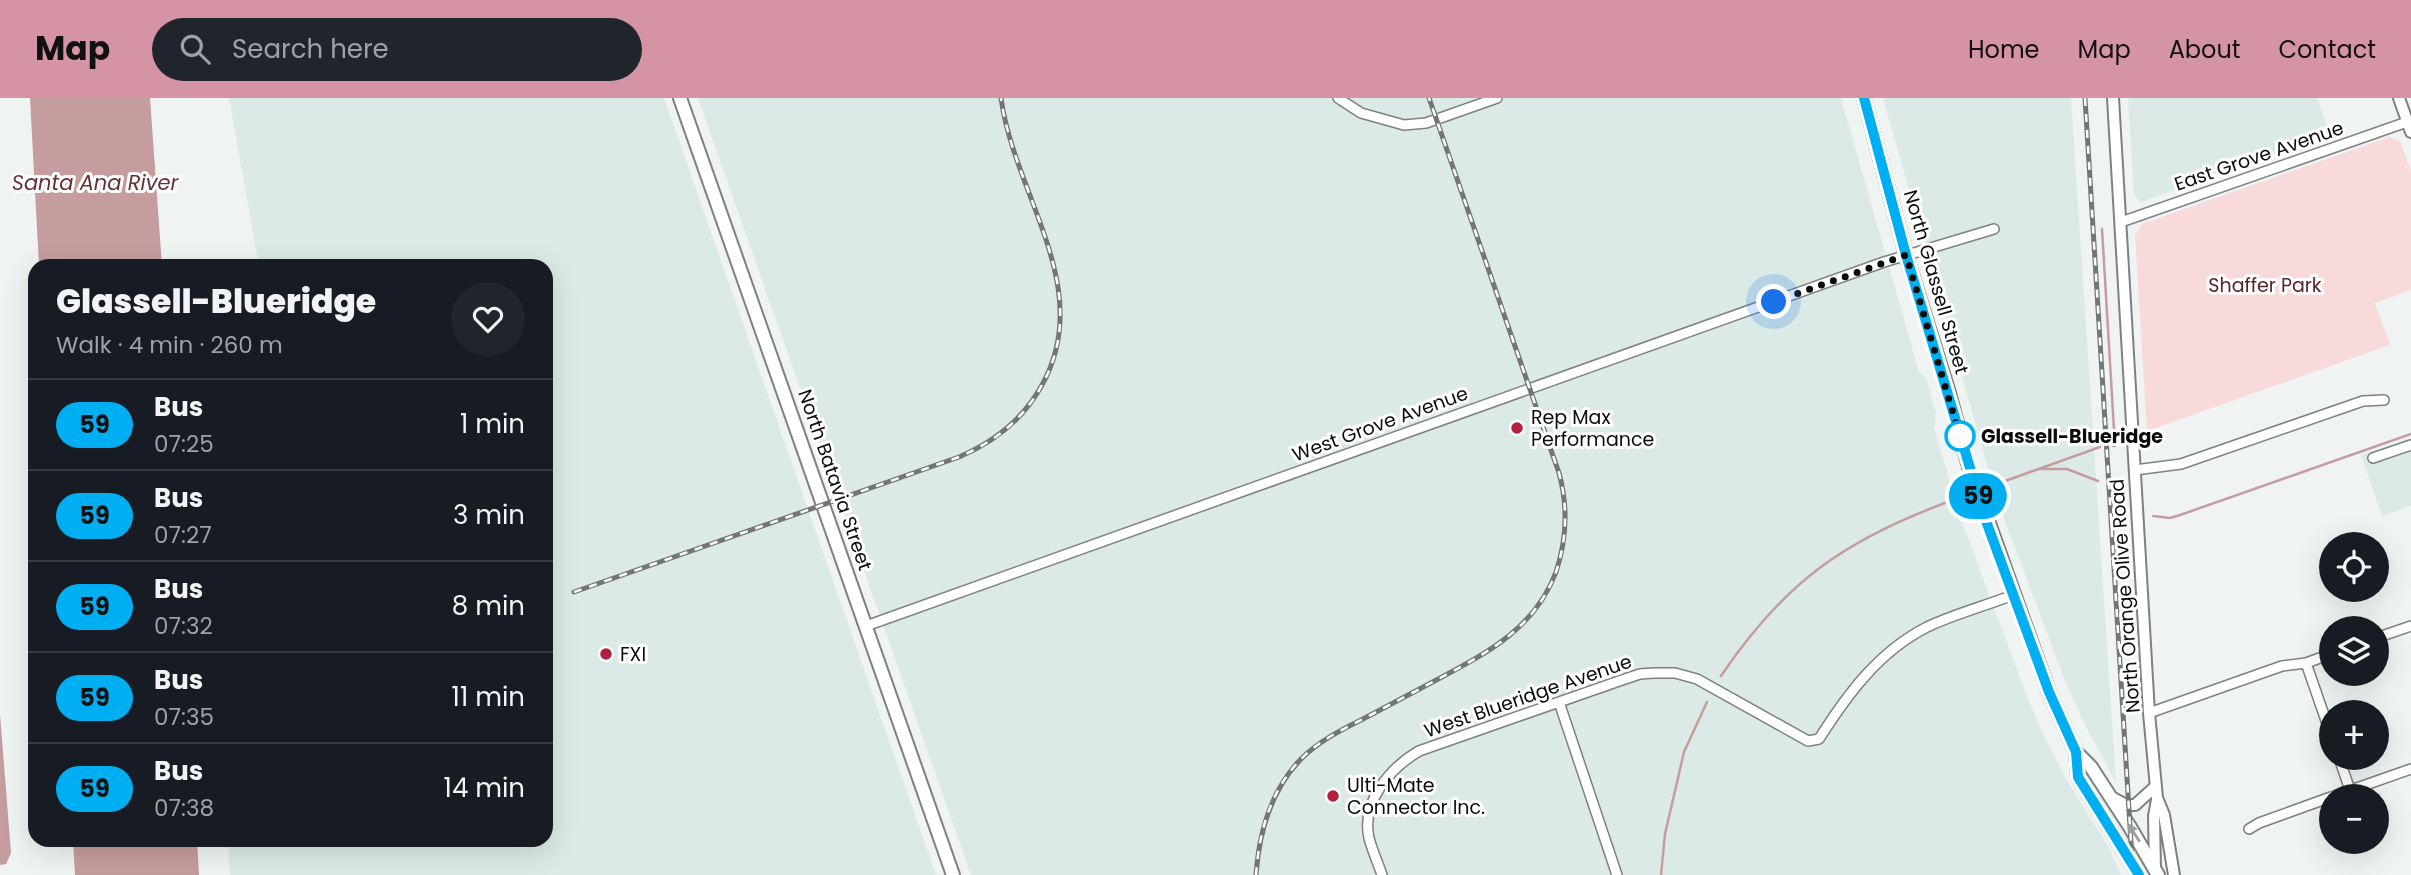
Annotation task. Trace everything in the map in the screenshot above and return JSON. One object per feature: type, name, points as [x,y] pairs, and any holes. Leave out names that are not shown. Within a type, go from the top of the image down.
[{"type":"main road","name":"North Batavia Street","points":[[680,98],[953,875]]},
{"type":"main road","name":"North Glassell Street","points":[[1864,98],[1906,255],[1949,393],[1975,489],[2049,692],[2076,752],[2078,777],[2139,875]]},
{"type":"main road","name":"North Glassell Street","points":[[2076,752],[2091,767],[2111,797],[2156,873]]},
{"type":"street","points":[[1338,98],[1361,113],[1404,125],[1426,122],[1497,98]]},
{"type":"street","name":"North Orange Olive Road","points":[[2113,98],[2149,713],[2157,792],[2174,875]]},
{"type":"street","points":[[2399,98],[2409,127]]},
{"type":"street","name":"East Grove Avenue","points":[[2121,222],[2409,127]]},
{"type":"street","points":[[1906,255],[1994,229]]},
{"type":"street","name":"West Grove Avenue","points":[[866,626],[1906,255]]},
{"type":"street","points":[[2134,470],[2181,464],[2363,401],[2384,400]]},
{"type":"street","points":[[2373,458],[2411,445]]},
{"type":"street","name":"West Blueridge Avenue","points":[[1382,875],[1368,836],[1370,814],[1376,794],[1402,761],[1419,751],[1640,674],[1675,673],[1697,679],[1808,741],[1814,741],[1819,739],[1845,698],[1880,659],[1925,628],[2014,595]]},
{"type":"street","points":[[2389,634],[2411,626]]},
{"type":"street","points":[[2149,713],[2282,666],[2319,658]]},
{"type":"street","points":[[2306,663],[2319,700]]},
{"type":"street","points":[[1559,702],[1617,875]]},
{"type":"street","points":[[2368,784],[2411,770]]},
{"type":"street","points":[[2111,797],[2126,805],[2135,805],[2157,792]]},
{"type":"street","name":"North Orange Olive Road","points":[[2156,873],[2154,816],[2157,792]]},
{"type":"street","points":[[2249,829],[2319,802]]},
{"type":"shaded area","points":[[229,98],[664,98],[936,875],[230,875],[228,847],[553,847],[553,259],[258,259]]},
{"type":"shaded area","points":[[698,98],[1841,98],[1919,372],[1926,378],[1936,413],[1934,427],[1959,514],[2041,730],[2066,779],[2108,846],[2121,875],[971,875]]},
{"type":"shaded area","points":[[1883,98],[2071,98],[2116,782],[2085,725],[2064,678],[1997,500]]},
{"type":"shaded area","points":[[2128,98],[2317,98],[2330,135],[2141,202],[2134,196]]},
{"type":"shaded area","points":[[2411,438],[2411,506],[2382,516],[2361,455]]},
{"type":"green space","name":"Shaffer Park","points":[[2389,137],[2400,141],[2411,171],[2411,290],[2375,303],[2390,345],[2147,431],[2135,236],[2142,224]]},
{"type":"water","name":"Santa Ana River","points":[[30,98],[150,98],[162,259],[39,259]]},
{"type":"water","points":[[0,714],[11,853],[6,864],[0,865]]},
{"type":"water","points":[[73,847],[197,847],[199,875],[75,875]]},
{"type":"waterway","points":[[2102,229],[2113,446]]},
{"type":"waterway","points":[[2153,516],[2170,518],[2180,515],[2411,434]]},
{"type":"waterway","points":[[1994,485],[2100,447]]},
{"type":"waterway","points":[[2040,469],[2067,469],[2098,481]]},
{"type":"waterway","points":[[1721,676],[1769,614],[1821,567],[1881,531],[1953,500]]},
{"type":"waterway","points":[[1661,875],[1665,834],[1684,752],[1707,702]]},
{"type":"railway","points":[[574,592],[959,457],[996,437],[1026,409],[1042,385],[1056,349],[1060,313],[1056,277],[1047,242],[1020,170],[1001,98]]},
{"type":"railway","points":[[1256,875],[1260,843],[1268,813],[1281,785],[1301,759],[1330,736],[1460,667],[1510,635],[1537,608],[1560,560],[1565,522],[1559,473],[1429,98]]},
{"type":"railway","points":[[2085,98],[2133,875]]},
{"type":"bus line","name":"59","points":[[1864,98],[1906,255],[1986,521],[2049,692],[2076,752],[2078,777],[2139,875]]},
{"type":"place","name":"Rep Max Performance","points":[[1517,428]]},
{"type":"place","name":"Glassell-Blueridge","points":[[1960,436]]},
{"type":"place","name":"FXI","points":[[606,654]]},
{"type":"place","name":"Ulti-Mate Connector Inc.","points":[[1333,796]]},
{"type":"route","points":[[1774,302],[1906,255],[1962,443],[1960,436]]}]
